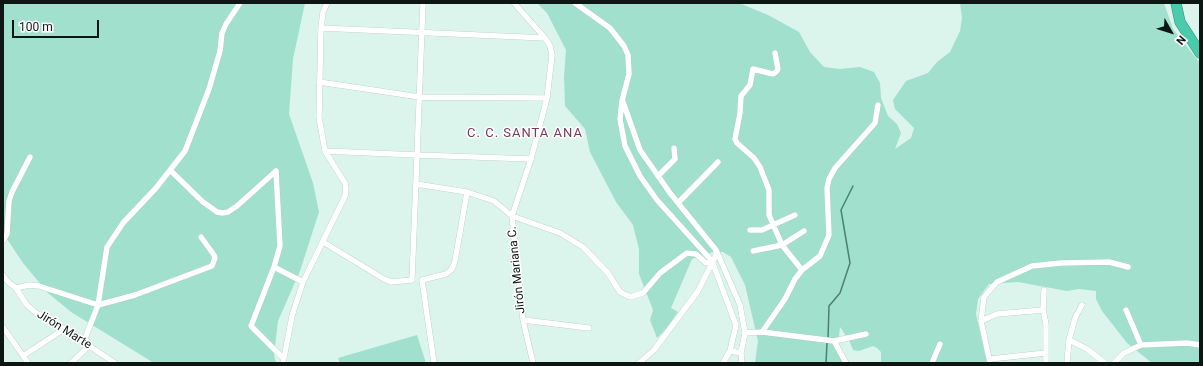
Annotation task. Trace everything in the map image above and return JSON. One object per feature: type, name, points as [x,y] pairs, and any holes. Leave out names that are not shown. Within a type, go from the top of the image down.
[{"type":"highway","points":[[1176,3],[1180,22],[1200,53]]},
{"type":"street","points":[[84,341],[98,305],[107,247],[123,223],[171,170],[188,145],[209,89],[220,50],[222,33],[226,24],[240,3]]},
{"type":"street","points":[[283,360],[292,316],[303,282],[345,196],[346,189],[345,183],[325,152],[319,117],[321,28],[323,12],[327,3]]},
{"type":"street","points":[[412,280],[423,3]]},
{"type":"street","name":"Jirón Mariana C.","points":[[514,3],[545,38],[550,46],[552,55],[546,98],[531,159],[512,216],[523,320],[533,363]]},
{"type":"street","points":[[575,3],[610,28],[624,46],[628,55],[630,74],[622,101],[620,119],[621,132],[625,146],[640,176],[657,200],[712,262],[736,325],[730,351],[723,363]]},
{"type":"street","points":[[321,28],[545,38]]},
{"type":"street","points":[[775,53],[778,69],[776,72],[773,74],[754,69],[750,85],[741,96],[740,113],[735,139],[737,143],[754,158],[760,167],[769,190],[769,215],[782,245],[802,270]]},
{"type":"street","points":[[319,82],[420,97],[546,98]]},
{"type":"street","points":[[622,101],[640,150],[678,203],[716,250],[736,293],[745,333],[741,353],[742,363]]},
{"type":"street","points":[[762,332],[802,270],[820,256],[829,235],[827,188],[829,179],[835,168],[875,124],[878,105]]},
{"type":"street","points":[[658,176],[675,159],[674,148]]},
{"type":"street","points":[[325,152],[531,159]]},
{"type":"street","points":[[3,241],[7,234],[9,201],[12,192],[30,158]]},
{"type":"street","points":[[678,203],[718,162]]},
{"type":"street","points":[[171,170],[203,202],[217,212],[222,213],[228,212],[237,206],[276,171],[280,246],[274,267],[251,326],[283,360]]},
{"type":"street","points":[[416,184],[467,192],[494,201],[512,216],[560,234],[583,247],[608,273],[620,292],[630,297],[643,293],[660,273],[687,253],[696,254],[706,263],[712,262]]},
{"type":"street","points":[[323,242],[391,282],[422,280],[446,274],[452,269],[467,192]]},
{"type":"street","points":[[750,230],[762,230],[775,226],[795,215]]},
{"type":"street","points":[[753,252],[782,245],[804,231]]},
{"type":"street","points":[[16,288],[28,285],[39,286],[98,305],[148,292],[174,279],[209,269],[212,266],[215,258],[201,237]]},
{"type":"street","points":[[639,363],[654,350],[698,291],[716,255],[716,250]]},
{"type":"street","points":[[1046,353],[990,361],[981,321],[984,297],[989,289],[997,282],[1032,266],[1061,263],[1109,262],[1128,267]]},
{"type":"street","points":[[274,267],[303,282]]},
{"type":"street","name":"Jirón Marte","points":[[3,275],[8,282],[16,288],[26,304],[36,313],[84,341],[108,360],[115,363]]},
{"type":"street","points":[[422,280],[434,363]]},
{"type":"street","points":[[1044,290],[1043,310],[1046,324],[1046,363]]},
{"type":"street","points":[[1067,363],[1069,340],[1075,318],[1082,305]]},
{"type":"street","points":[[981,321],[997,314],[1043,310]]},
{"type":"street","points":[[1126,310],[1141,345]]},
{"type":"street","points":[[523,320],[590,328]]},
{"type":"street","points":[[3,327],[28,363]]},
{"type":"street","points":[[23,356],[64,329]]},
{"type":"street","points":[[745,333],[762,332],[834,341],[866,334]]},
{"type":"street","points":[[1069,340],[1086,349],[1105,363]]},
{"type":"street","points":[[834,341],[846,363]]},
{"type":"street","points":[[1114,363],[1124,353],[1141,345],[1187,343],[1200,344]]},
{"type":"street","points":[[932,363],[940,344]]},
{"type":"street","points":[[71,363],[90,345]]},
{"type":"street","points":[[730,351],[741,353]]},
{"type":"green space","points":[[3,3],[305,3],[293,59],[289,114],[313,183],[319,212],[300,271],[278,321],[274,355],[276,363],[154,363],[71,312],[48,293],[23,263],[3,233]]},
{"type":"green space","points":[[537,3],[739,3],[768,15],[799,32],[810,52],[824,67],[840,69],[860,67],[874,72],[880,83],[881,98],[888,116],[897,124],[901,133],[895,149],[911,138],[914,128],[895,109],[893,100],[906,81],[928,73],[937,62],[950,52],[960,31],[962,18],[960,3],[1164,3],[1173,29],[1200,63],[1200,363],[1152,363],[1127,343],[1102,311],[1096,299],[1096,291],[1079,289],[1067,291],[1018,282],[989,284],[978,299],[976,314],[987,363],[881,363],[881,352],[873,346],[859,351],[853,350],[849,340],[840,327],[838,345],[840,346],[843,357],[841,363],[755,363],[758,341],[745,285],[731,257],[723,252],[713,252],[692,259],[671,308],[678,312],[666,329],[657,338],[650,320],[653,310],[639,274],[639,249],[633,225],[616,202],[590,152],[585,129],[565,106],[564,77],[566,50],[547,13]]},
{"type":"green space","points":[[417,335],[426,363],[340,363],[338,358]]},
{"type":"waterway","points":[[828,339],[829,306],[840,293],[850,263],[841,210],[853,186]]},
{"type":"waterway","points":[[826,363],[827,343]]},
{"type":"district","name":"C. C. SANTA ANA","points":[[525,134]]}]
